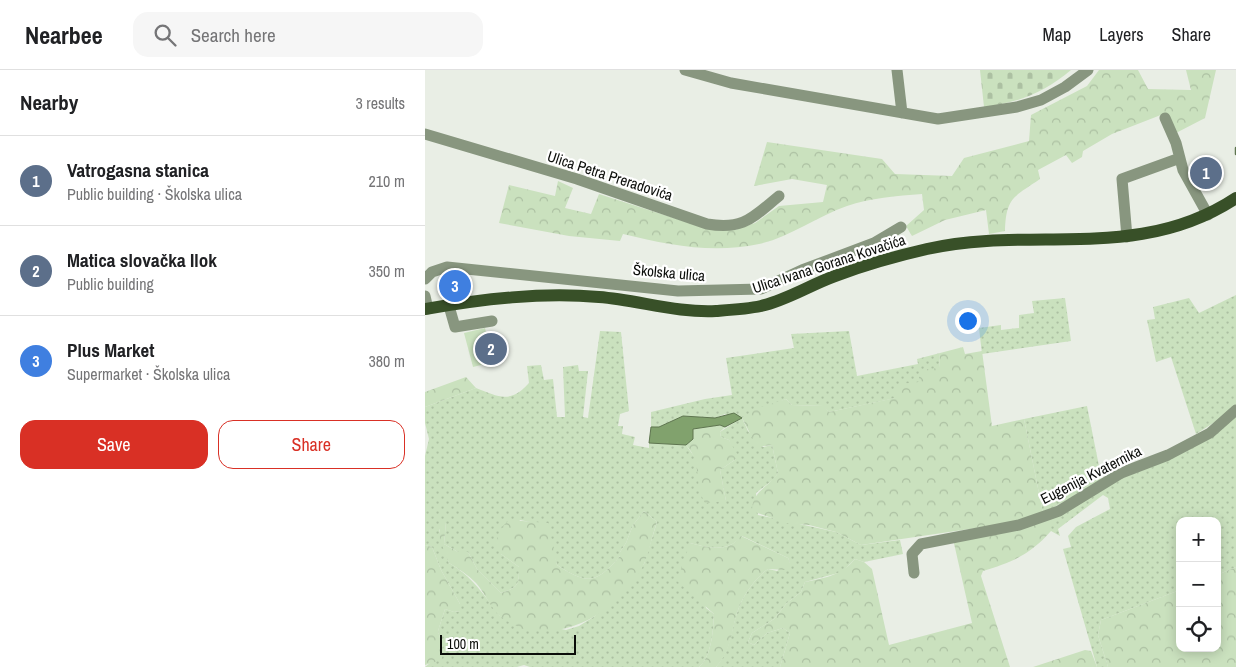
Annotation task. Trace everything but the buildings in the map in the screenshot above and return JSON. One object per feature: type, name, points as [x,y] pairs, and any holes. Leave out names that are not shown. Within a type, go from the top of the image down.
[{"type":"main road","name":"Ulica Ivana Gorana Kovačića","points":[[427,309],[520,296],[600,297],[713,311],[761,306],[835,276],[929,249],[995,242],[1127,237],[1183,226],[1208,215],[1236,198]]},
{"type":"street","points":[[685,70],[731,83],[938,119],[1017,106],[1041,100],[1065,87],[1088,70]]},
{"type":"street","points":[[728,70],[731,83]]},
{"type":"street","points":[[897,70],[902,113]]},
{"type":"street","points":[[1165,118],[1183,170],[1208,215]]},
{"type":"street","name":"Ulica Petra Preradovića","points":[[425,134],[577,179],[707,224],[727,228],[747,222],[779,196]]},
{"type":"street","points":[[1127,237],[1122,179],[1180,158]]},
{"type":"street","name":"Školska ulica","points":[[425,279],[432,272],[447,267],[678,291],[761,289],[801,270],[874,243],[901,227]]},
{"type":"street","points":[[425,296],[427,309]]},
{"type":"street","points":[[449,306],[455,327],[492,321]]},
{"type":"street","name":"Eugenija Kvaternika","points":[[914,573],[912,554],[921,544],[1019,525],[1052,514],[1121,474],[1187,446],[1210,432],[1236,410]]},
{"type":"green space","points":[[980,70],[1071,70],[1051,85],[1031,95],[1008,103],[984,107]]},
{"type":"green space","points":[[1099,70],[1138,70],[1148,89],[1191,90],[1186,70],[1216,70],[1205,118],[1176,133],[1166,113],[1112,134],[1083,151],[1082,157],[1072,163],[1066,155],[1038,170],[1040,179],[1018,194],[1010,204],[1007,211],[1005,231],[989,234],[986,210],[945,220],[912,236],[906,226],[924,210],[922,194],[856,203],[836,210],[781,237],[742,247],[691,247],[623,234],[620,241],[569,236],[499,223],[509,185],[555,196],[558,181],[573,188],[565,208],[591,214],[599,194],[708,229],[735,230],[755,223],[779,206],[823,202],[827,185],[792,179],[754,186],[767,142],[882,159],[895,174],[952,176],[964,158],[1029,141],[1031,115],[1087,86]]},
{"type":"green space","points":[[1236,295],[1236,405],[1218,420],[1196,434],[1171,357],[1156,362],[1147,320],[1155,319],[1153,307],[1189,298],[1199,313]]},
{"type":"green space","points":[[1065,298],[1071,341],[982,354],[979,328],[1001,325],[1001,330],[1019,328],[1019,315],[1034,313],[1032,301]]},
{"type":"green space","points":[[485,328],[493,362],[473,367],[464,333]]},
{"type":"green space","points":[[600,331],[621,332],[629,411],[620,414],[618,426],[623,426],[622,434],[635,437],[633,445],[649,448],[649,443],[686,445],[726,501],[720,470],[736,459],[729,440],[721,437],[720,432],[741,418],[725,414],[715,418],[683,416],[659,427],[651,427],[651,412],[705,399],[732,395],[726,358],[794,348],[791,334],[849,331],[857,376],[918,364],[917,359],[940,353],[939,368],[896,398],[829,412],[823,406],[792,405],[786,399],[742,418],[748,431],[763,447],[772,445],[778,473],[774,479],[756,493],[758,515],[836,532],[861,545],[900,540],[903,554],[864,562],[855,559],[842,572],[805,582],[801,592],[787,603],[774,619],[752,633],[748,642],[754,645],[767,633],[783,628],[790,633],[780,667],[716,667],[725,654],[739,607],[749,589],[768,569],[777,571],[790,562],[788,558],[742,536],[730,545],[717,548],[690,543],[706,608],[714,614],[709,650],[699,667],[530,667],[524,665],[517,667],[425,667],[444,652],[438,631],[445,609],[454,612],[460,611],[460,604],[441,570],[432,547],[425,545],[425,456],[429,439],[425,423],[425,407],[476,388],[504,397],[516,394],[529,383],[527,366],[541,365],[544,380],[553,379],[557,417],[565,417],[563,367],[578,365],[579,371],[588,371],[583,417],[588,418]],"holes":[[[644,511],[657,522],[644,564],[595,616],[579,626],[566,630],[500,616],[471,580],[449,563],[439,530],[446,522],[444,544],[458,552],[468,552],[477,569],[501,593],[515,587],[518,582],[519,567],[501,554],[520,520],[530,522],[552,548],[557,565],[568,572],[584,578],[598,576],[612,565],[620,556],[620,552],[626,543],[633,525]]]},
{"type":"green space","points":[[963,347],[965,354],[982,351],[992,426],[1024,419],[1043,513],[1010,523],[861,545],[836,532],[809,525],[786,523],[752,511],[758,494],[778,473],[772,445],[757,447],[742,418],[755,409],[786,399],[792,405],[824,406],[829,412],[895,398],[895,389],[899,384],[919,382],[919,370],[939,368],[940,353]]},
{"type":"green space","points":[[466,377],[476,388],[425,407],[425,392]]},
{"type":"green space","points":[[1087,406],[1102,481],[1043,513],[1024,419]]},
{"type":"green space","points":[[1236,413],[1236,567],[1221,573],[1221,517],[1176,517],[1176,592],[1101,620],[1098,635],[1108,667],[1097,667],[1063,549],[1071,547],[1068,536],[1076,527],[1110,509],[1108,498],[1103,495],[1058,529],[1060,536],[1051,531],[1051,516]]},
{"type":"green space","points":[[720,425],[725,427],[720,432],[721,437],[729,440],[737,454],[736,459],[720,470],[726,501],[705,503],[699,487],[696,465],[686,445],[693,438],[693,429]]},
{"type":"green space","points":[[644,511],[657,522],[643,566],[632,583],[618,599],[601,613],[581,623],[561,629],[540,631],[520,627],[501,617],[476,583],[449,563],[440,540],[439,522],[446,522],[444,544],[458,552],[468,552],[477,569],[501,593],[515,587],[519,578],[519,567],[501,554],[495,544],[502,527],[509,520],[548,523],[557,565],[577,576],[591,578],[604,572],[620,556],[620,552],[626,543],[633,525]]},
{"type":"green space","points":[[1051,517],[1051,531],[1036,546],[1012,561],[983,571],[981,576],[1010,667],[780,667],[790,633],[783,628],[767,633],[754,645],[748,642],[752,633],[774,619],[787,603],[801,592],[805,582],[839,572],[855,559],[864,562],[872,569],[889,645],[972,623],[953,539]]},
{"type":"green space","points":[[741,536],[788,558],[790,562],[786,570],[768,569],[753,583],[739,607],[725,655],[716,667],[699,667],[709,650],[714,614],[677,581],[690,543],[718,548],[730,545]]},
{"type":"green space","points":[[425,545],[432,547],[441,570],[460,604],[460,611],[454,612],[445,609],[438,631],[444,652],[441,660],[425,665]]},
{"type":"green space","points":[[1236,567],[1236,667],[1108,667],[1098,635],[1101,620],[1176,592],[1176,652],[1221,652],[1221,573]]},
{"type":"green space","points":[[1085,650],[1091,651],[1097,667],[1033,667]]},
{"type":"shaded area","points":[[734,413],[742,418],[725,427],[720,425],[693,429],[693,439],[686,445],[649,443],[651,427],[659,427],[683,416],[715,418]]},
{"type":"waterway","points":[[1236,148],[1236,154]]},
{"type":"place","name":"Vatrogasna stanica","points":[[1206,173]]},
{"type":"place","name":"Plus Market","points":[[455,286]]},
{"type":"place","name":"Matica slovačka Ilok","points":[[491,349]]}]
